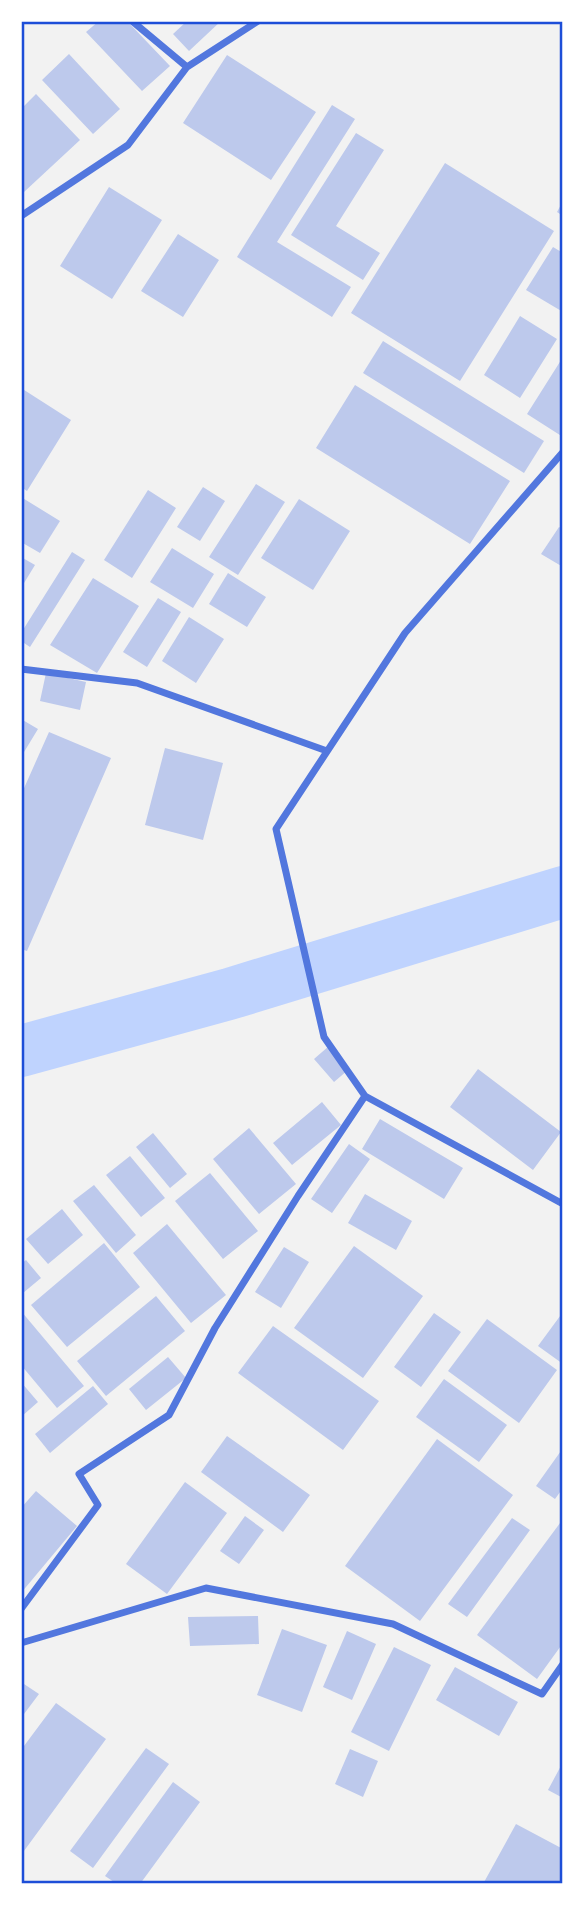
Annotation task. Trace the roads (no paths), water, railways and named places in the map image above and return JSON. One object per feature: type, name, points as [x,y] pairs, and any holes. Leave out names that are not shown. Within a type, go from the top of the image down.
[{"type":"street","points":[[132,21],[187,67]]},
{"type":"street","points":[[21,216],[128,145],[187,67],[258,21]]},
{"type":"street","points":[[563,452],[404,633],[276,829],[324,1037],[365,1096],[563,1204]]},
{"type":"street","points":[[21,669],[137,682],[327,751]]},
{"type":"street","points":[[21,1609],[98,1505],[79,1474],[169,1416],[215,1328],[365,1096]]},
{"type":"street","points":[[21,1643],[206,1588],[393,1624],[542,1694],[563,1664]]},
{"type":"waterway","points":[[21,1051],[229,994],[563,892]]}]
